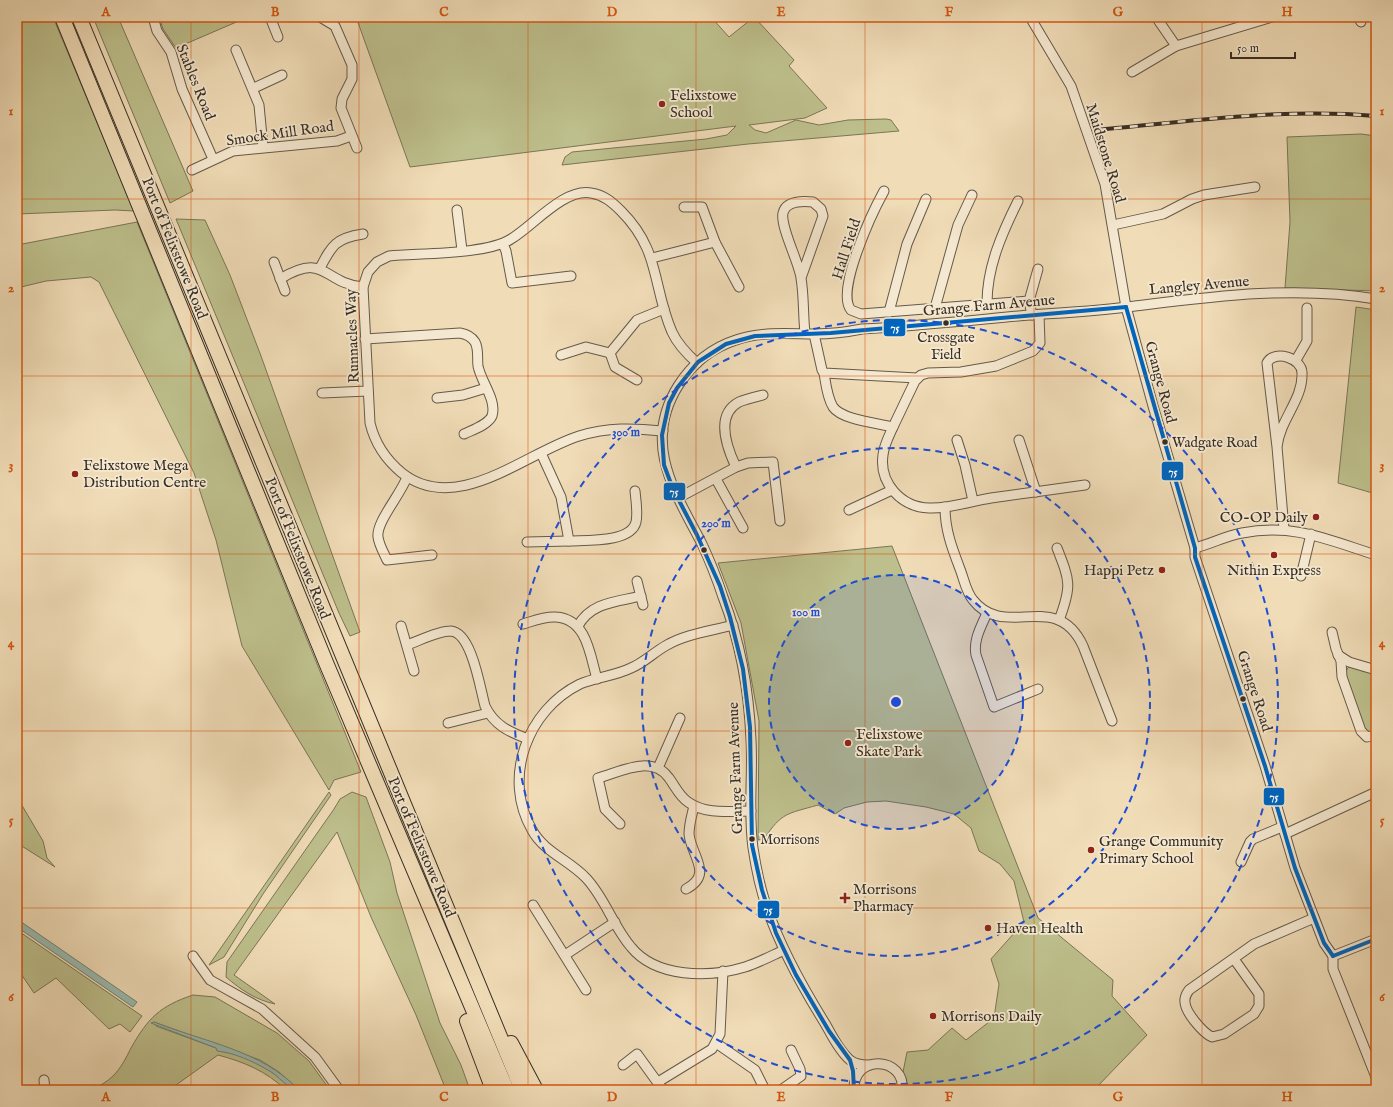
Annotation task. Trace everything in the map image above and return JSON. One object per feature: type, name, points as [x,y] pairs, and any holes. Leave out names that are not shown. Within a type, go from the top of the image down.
[{"type":"highway","name":"Port of Felixstowe Road","points":[[62,17],[321,650],[507,1090]]},
{"type":"highway","name":"Port of Felixstowe Road","points":[[79,17],[522,1090]]},
{"type":"highway","points":[[442,938],[456,990],[493,1090]]},
{"type":"highway","points":[[488,1007],[512,1044],[536,1090]]},
{"type":"street","name":"Stables Road","points":[[152,17],[157,31],[171,52],[182,89],[213,159]]},
{"type":"street","points":[[270,17],[278,37]]},
{"type":"street","points":[[320,17],[335,26],[352,65],[352,79],[342,99],[341,108],[357,148]]},
{"type":"street","name":"Maidstone Road","points":[[1030,17],[1071,86],[1090,145],[1105,184],[1126,307]]},
{"type":"street","points":[[1156,17],[1176,46]]},
{"type":"street","points":[[1132,72],[1176,46],[1272,17]]},
{"type":"street","points":[[236,50],[254,88],[259,105],[263,147]]},
{"type":"street","points":[[254,88],[282,75]]},
{"type":"street","name":"Smock Mill Road","points":[[192,170],[233,150],[337,141],[351,136]]},
{"type":"street","points":[[1113,225],[1163,214],[1192,199],[1204,195],[1255,188]]},
{"type":"street","name":"Hall Field","points":[[859,314],[848,307],[846,298],[847,291],[864,233],[884,191]]},
{"type":"street","name":"Runnacles Way","points":[[663,431],[626,428],[601,430],[568,440],[490,477],[459,487],[441,488],[421,484],[407,477],[389,461],[376,443],[370,423],[363,287],[366,277],[372,267],[389,256],[462,250],[503,244],[569,197],[582,192],[590,193],[605,197],[625,215],[640,233],[652,258],[668,322],[677,341],[697,363]]},
{"type":"street","points":[[935,308],[958,225],[972,195]]},
{"type":"street","points":[[889,312],[907,244],[926,199]]},
{"type":"street","points":[[987,303],[988,283],[996,254],[1018,201]]},
{"type":"street","points":[[801,278],[823,216],[819,206],[809,202],[790,205],[783,214],[786,230],[801,278],[810,333],[824,373],[827,392],[837,411],[850,417],[893,427]]},
{"type":"street","points":[[684,207],[702,207],[715,242],[739,287]]},
{"type":"street","points":[[457,210],[462,250]]},
{"type":"street","points":[[320,268],[334,244],[348,236],[363,234]]},
{"type":"street","points":[[652,258],[715,242]]},
{"type":"street","points":[[503,244],[506,251],[512,283],[571,276]]},
{"type":"street","points":[[274,262],[285,291]]},
{"type":"street","points":[[280,279],[301,268],[320,268],[344,282],[363,287]]},
{"type":"street","points":[[824,373],[917,378],[928,374],[990,368],[1033,351],[1040,343],[1035,315],[1029,301],[1038,269]]},
{"type":"street","name":"Langley Avenue","points":[[1126,307],[1164,301],[1274,292],[1348,294],[1376,299]]},
{"type":"street","name":"Grange Farm Avenue","points":[[859,314],[987,303],[1029,301]]},
{"type":"street","name":"Grange Farm Avenue","points":[[854,1087],[850,1060],[818,1013],[784,950],[766,907],[752,846],[750,718],[733,625],[703,547],[678,498],[666,469],[662,451],[666,412],[672,396],[685,376],[697,363],[714,350],[738,339],[768,334],[810,333],[1126,307]]},
{"type":"street","name":"Grange Road","points":[[1126,307],[1152,406],[1195,548],[1195,556],[1265,766],[1284,831],[1314,918],[1324,943],[1333,956],[1333,969],[1376,1077]]},
{"type":"street","points":[[1296,360],[1307,341],[1307,308]]},
{"type":"street","points":[[610,353],[637,320],[664,309]]},
{"type":"street","points":[[859,314],[862,329]]},
{"type":"street","points":[[365,339],[460,333],[466,334],[471,338],[476,346],[478,366],[492,405],[492,416],[486,423],[464,434]]},
{"type":"street","points":[[561,355],[586,347],[610,353]]},
{"type":"street","points":[[610,353],[615,367],[637,380]]},
{"type":"street","points":[[1277,447],[1281,428],[1301,386],[1302,371],[1296,360],[1286,357],[1276,357],[1267,362],[1277,447],[1284,529]]},
{"type":"street","points":[[917,378],[893,427],[885,447],[882,461],[884,474],[892,490],[898,497],[915,506],[928,508],[945,507],[973,501],[1085,485]]},
{"type":"street","points":[[437,398],[463,395],[486,388]]},
{"type":"street","points":[[322,394],[368,391]]},
{"type":"street","points":[[736,467],[727,443],[725,428],[726,418],[732,408],[740,402],[763,395]]},
{"type":"street","points":[[958,440],[973,501]]},
{"type":"street","points":[[1018,440],[1036,492]]},
{"type":"street","points":[[541,453],[561,497],[568,541]]},
{"type":"street","points":[[678,498],[736,467],[755,462],[773,462],[780,521]]},
{"type":"street","points":[[407,477],[397,498],[379,524],[378,538],[380,545],[387,560],[432,555]]},
{"type":"street","points":[[716,479],[742,528]]},
{"type":"street","points":[[849,510],[892,490]]},
{"type":"street","points":[[527,542],[568,541],[617,537],[629,533],[634,527],[637,519],[635,491]]},
{"type":"street","points":[[945,507],[947,532],[968,592],[973,601],[987,613],[1000,617],[1044,616],[1059,620],[1072,629],[1080,640],[1112,721]]},
{"type":"street","points":[[1195,548],[1240,533],[1284,529],[1311,534],[1376,555]]},
{"type":"street","points":[[1301,576],[1311,534]]},
{"type":"street","points":[[1057,548],[1069,581],[1068,596],[1059,620]]},
{"type":"street","points":[[637,581],[643,605]]},
{"type":"street","points":[[578,626],[592,609],[641,596]]},
{"type":"street","points":[[987,613],[977,636],[975,648],[994,707],[1038,689]]},
{"type":"street","points":[[522,624],[557,617],[578,626],[585,638],[597,679]]},
{"type":"street","points":[[733,625],[672,642],[633,667],[579,685],[555,701],[542,715],[528,739],[521,760],[518,786],[522,807],[528,822],[542,843],[574,867],[590,882],[631,948],[655,966],[670,972],[691,973],[723,971],[744,968],[784,950]]},
{"type":"street","points":[[401,626],[414,671]]},
{"type":"street","points":[[407,645],[444,632],[456,632],[463,637],[469,648],[488,713],[506,730],[528,739]]},
{"type":"street","points":[[1332,632],[1342,665],[1342,677],[1361,731],[1367,736],[1376,735]]},
{"type":"street","points":[[1338,655],[1349,662],[1376,670]]},
{"type":"street","points":[[448,723],[488,713]]},
{"type":"street","points":[[658,768],[680,718]]},
{"type":"street","points":[[620,824],[605,809],[598,778],[643,765],[658,768],[668,777],[680,796],[694,806],[713,811],[751,811]]},
{"type":"street","points":[[1241,862],[1250,842],[1253,839],[1284,831],[1376,792]]},
{"type":"street","points":[[686,889],[696,883],[700,870],[700,864],[693,849],[689,833],[694,806]]},
{"type":"street","points":[[533,904],[586,990]]},
{"type":"street","points":[[1234,959],[1259,994],[1259,1006],[1254,1014],[1224,1034],[1212,1037],[1201,1029],[1189,1013],[1185,1004],[1185,996],[1192,987],[1265,938],[1314,918]]},
{"type":"street","points":[[565,956],[615,922]]},
{"type":"street","points":[[1333,956],[1376,939]]},
{"type":"street","points":[[193,956],[210,980],[262,1009],[315,1057],[339,1090]]},
{"type":"street","points":[[658,1082],[712,1049],[716,1043],[720,1034],[723,971]]},
{"type":"street","points":[[716,1043],[754,1070],[765,1090]]},
{"type":"street","points":[[781,1090],[801,1076],[800,1069],[791,1050]]},
{"type":"street","points":[[623,1064],[637,1054],[664,1090]]},
{"type":"street","points":[[850,1060],[860,1065],[877,1063],[894,1068],[901,1078],[903,1089]]},
{"type":"street","points":[[854,1087],[856,1077],[868,1065]]},
{"type":"street","points":[[44,1080],[45,1090]]},
{"type":"green space","points":[[17,17],[53,17],[134,211],[115,210],[17,214]]},
{"type":"green space","points":[[93,17],[118,17],[193,191],[170,203]]},
{"type":"green space","points":[[159,17],[248,17],[176,48],[163,29]]},
{"type":"green space","name":"Felixstowe School","points":[[356,17],[711,17],[729,37],[754,17],[794,60],[789,66],[827,108],[805,118],[749,125],[755,130],[766,133],[796,120],[819,125],[848,120],[886,119],[891,120],[899,131],[748,144],[562,165],[565,157],[572,152],[706,139],[727,135],[736,126],[410,167]]},
{"type":"green space","points":[[1361,134],[1376,136],[1376,291],[1285,288],[1290,222],[1287,137]]},
{"type":"green space","points":[[176,219],[205,220],[230,275],[261,356],[360,632],[350,636],[339,613]]},
{"type":"green space","points":[[137,222],[361,772],[334,780],[329,790],[242,646],[216,540],[194,473],[99,282],[91,277],[46,281],[17,288],[17,245]]},
{"type":"green space","points":[[1356,307],[1376,310],[1376,494],[1338,483]]},
{"type":"green space","points":[[892,546],[1038,918],[1113,980],[1112,996],[1147,1035],[1094,1090],[907,1090],[903,1072],[907,1052],[928,1050],[952,1028],[966,1040],[994,1018],[999,984],[991,959],[1024,922],[1014,881],[1000,864],[979,851],[971,828],[954,814],[926,807],[886,801],[867,802],[844,808],[835,814],[818,805],[786,815],[770,830],[764,839],[758,840],[759,721],[741,623],[718,563]]},
{"type":"green space","points":[[1351,665],[1376,673],[1376,733],[1365,732],[1345,675],[1347,669]]},
{"type":"green space","points":[[329,792],[331,795],[263,894],[224,957],[209,965]]},
{"type":"green space","points":[[352,792],[366,797],[390,862],[397,893],[440,1023],[461,1065],[470,1090],[446,1090],[416,1015],[371,917],[337,832],[234,975],[275,1004],[261,1000],[249,994],[226,977],[227,962],[340,799]]},
{"type":"green space","points":[[17,797],[43,841],[47,858],[55,867],[17,843]]},
{"type":"green space","points":[[17,930],[142,1016],[130,1032],[120,1024],[109,1029],[56,978],[34,993],[17,968]]},
{"type":"green space","points":[[193,995],[215,997],[277,1033],[309,1061],[330,1090],[299,1090],[279,1072],[260,1060],[154,1022],[156,1026],[216,1048],[218,1051],[249,1059],[277,1076],[293,1090],[286,1090],[263,1072],[218,1055],[169,1090],[92,1090],[103,1084],[116,1073],[143,1029],[156,1014],[172,1004]]},
{"type":"water","points":[[17,919],[137,1002],[133,1007],[17,927]]},
{"type":"water","points":[[154,1022],[250,1056],[284,1076],[299,1090],[291,1088],[272,1072],[250,1061],[217,1051],[216,1048],[151,1023]]},
{"type":"railway","points":[[1098,130],[1271,115],[1341,114],[1376,116]]},
{"type":"transit line","name":"75","points":[[1126,307],[1195,548],[1195,557],[1265,766],[1295,868],[1324,943],[1333,956]]},
{"type":"transit line","name":"75","points":[[854,1090],[853,1071],[850,1060],[829,1031],[796,975],[776,933],[762,890],[752,845],[750,727],[743,669],[730,617],[720,586],[697,535],[673,489],[664,465],[662,435],[669,403],[677,388],[698,362],[726,344],[755,336],[831,333],[1126,307]]},
{"type":"transit line","name":"75","points":[[1333,956],[1376,939]]},
{"type":"place","name":"Felixstowe School","points":[[662,104]]},
{"type":"place","name":"Crossgate Field","points":[[946,323]]},
{"type":"place","name":"Wadgate Road","points":[[1165,442]]},
{"type":"place","name":"Felixstowe Mega Distribution Centre","points":[[75,474]]},
{"type":"place","name":"CO-OP Daily","points":[[1316,517]]},
{"type":"place","name":"Nithin Express","points":[[1274,555]]},
{"type":"place","name":"Happi Petz","points":[[1162,570]]},
{"type":"place","name":"Felixstowe Skate Park","points":[[848,743]]},
{"type":"place","name":"Morrisons","points":[[752,839]]},
{"type":"place","name":"Grange Community Primary School","points":[[1091,850]]},
{"type":"place","name":"Morrisons Pharmacy","points":[[845,898]]},
{"type":"place","name":"Haven Health","points":[[988,928]]},
{"type":"place","name":"Morrisons Daily","points":[[933,1016]]}]
